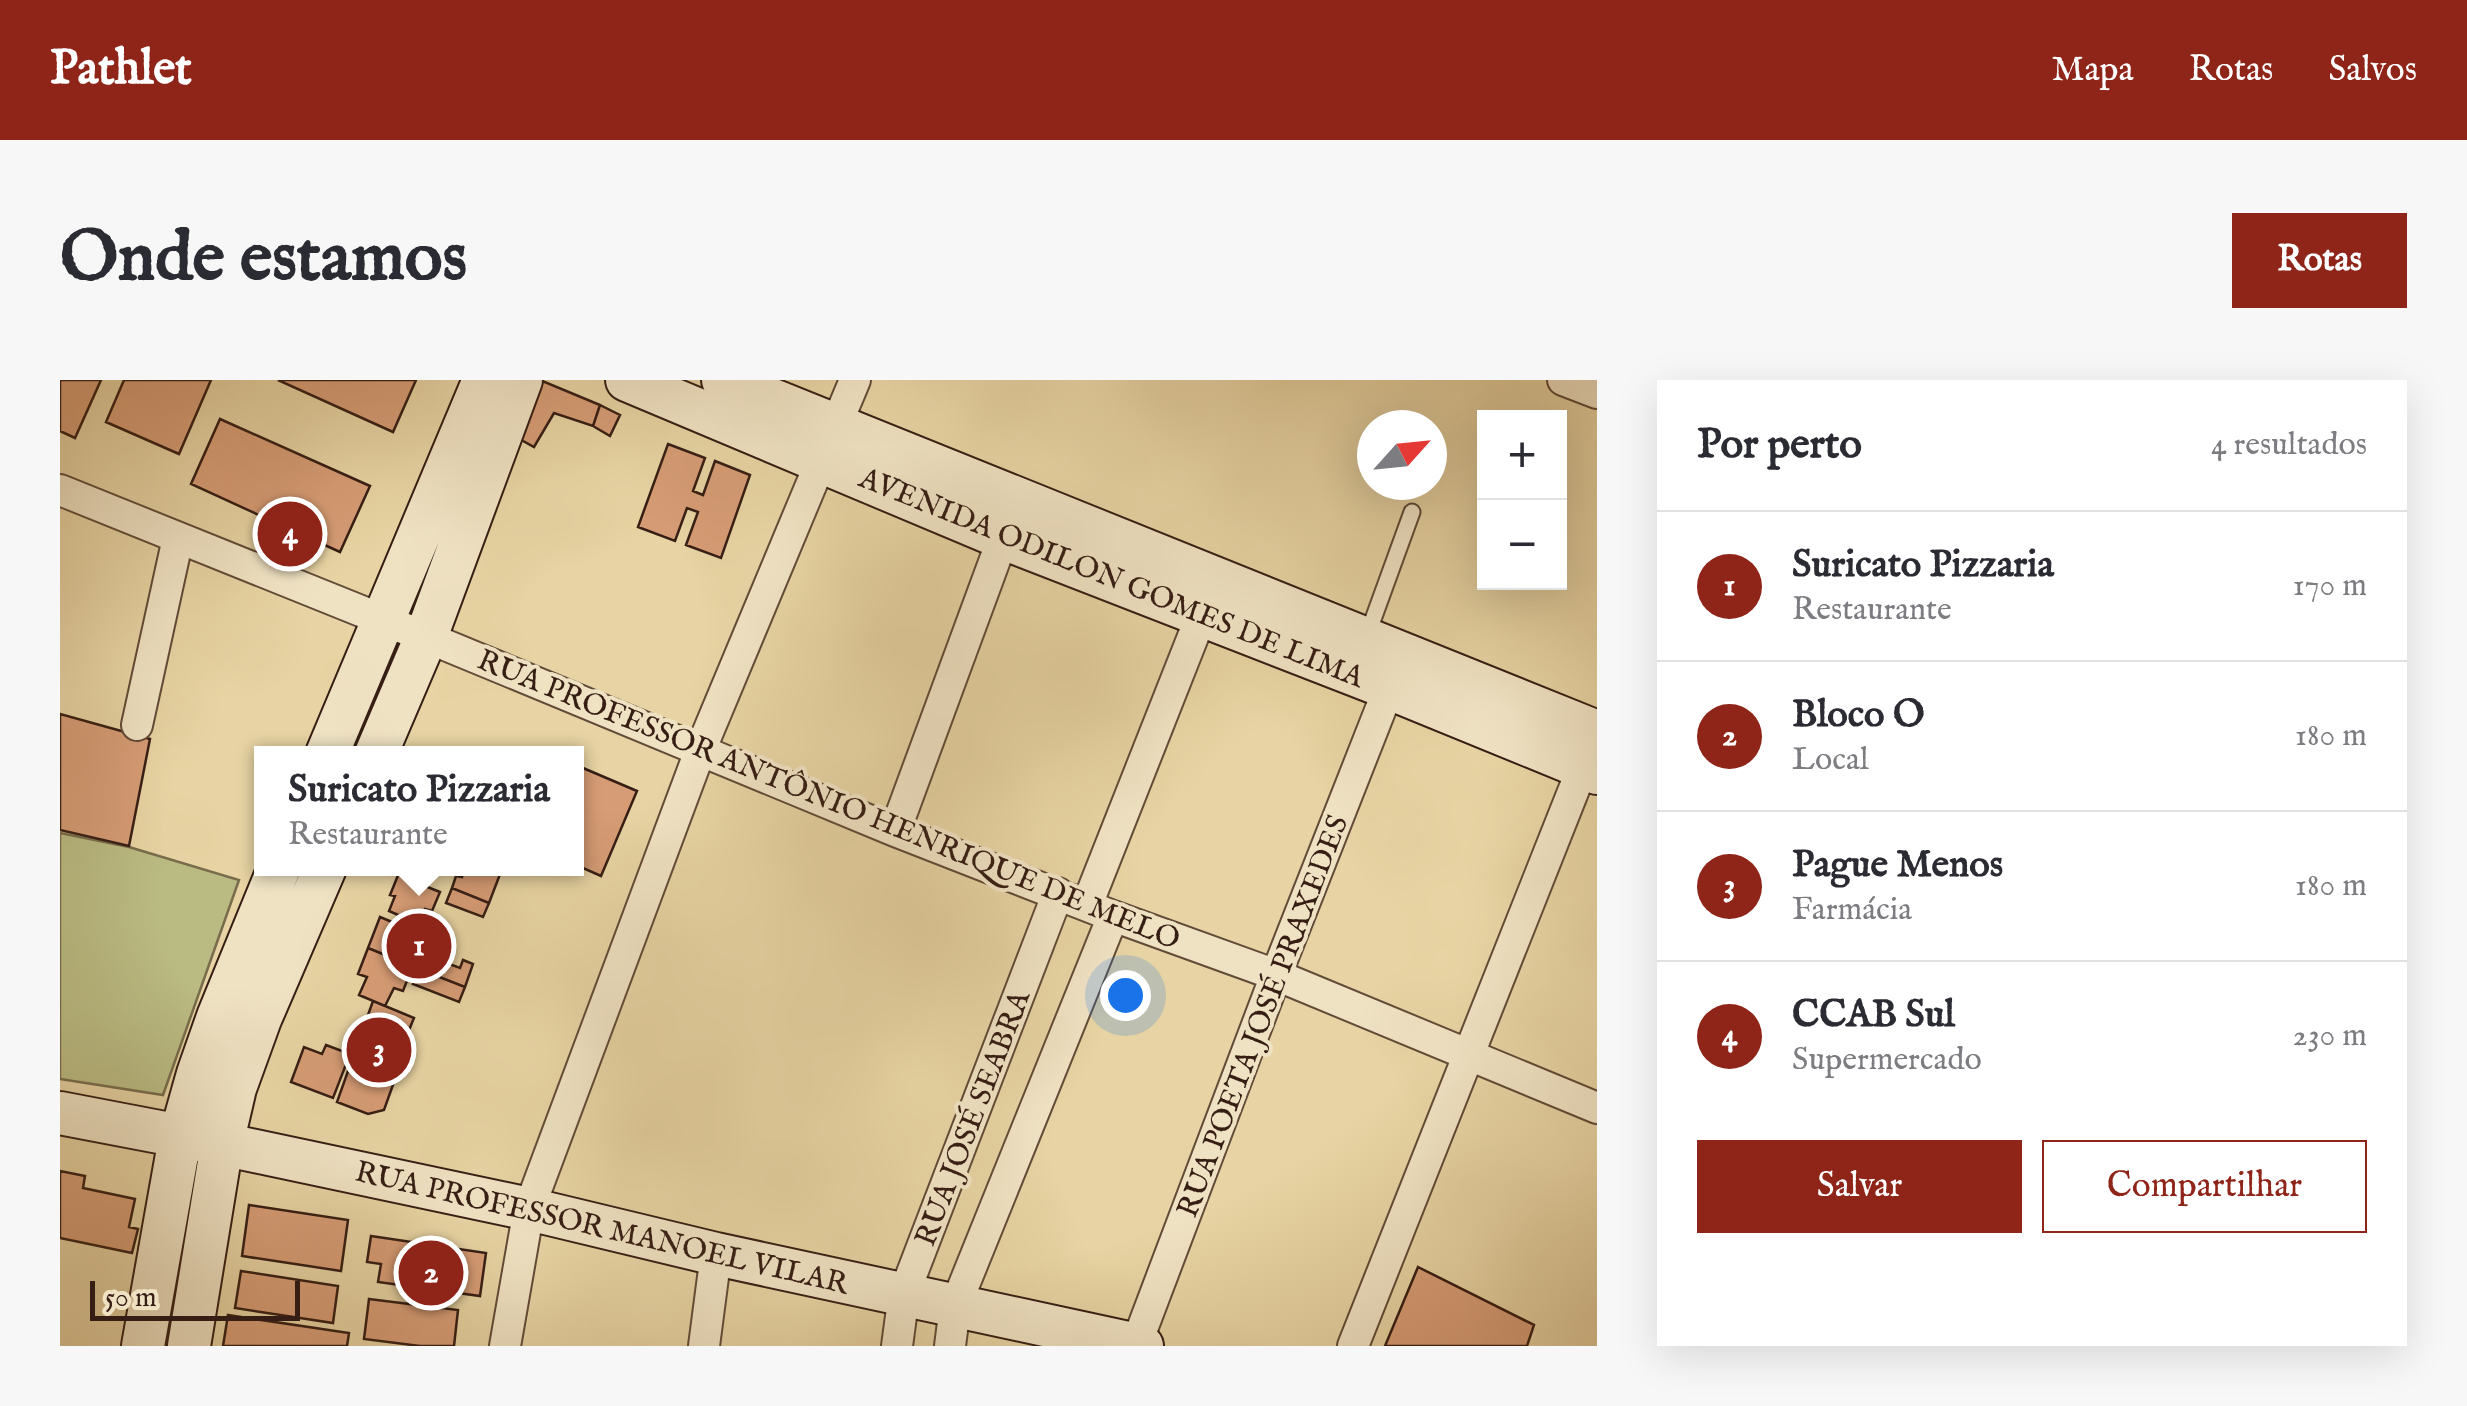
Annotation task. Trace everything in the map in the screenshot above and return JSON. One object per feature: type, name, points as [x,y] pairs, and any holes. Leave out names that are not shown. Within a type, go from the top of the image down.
[{"type":"main road","points":[[330,746],[484,380]]},
{"type":"main road","points":[[379,746],[426,637],[522,380]]},
{"type":"main road","name":"AVENIDA ODILON GOMES DE LIMA","points":[[627,380],[828,444],[1366,640],[1594,751]]},
{"type":"main road","name":"AVENIDA ODILON GOMES DE LIMA","points":[[722,380],[828,444],[1004,538],[1388,688],[1594,751]]},
{"type":"main road","points":[[277,876],[242,1012],[235,1088],[190,1341],[144,1338],[180,1138],[198,1074],[242,1012],[321,876]]},
{"type":"main road","name":"RUA PROFESSOR MANOEL VILAR","points":[[60,1113],[529,1209],[904,1294],[952,1326],[1139,1345]]},
{"type":"street","points":[[505,1346],[529,1209],[700,751],[855,380]]},
{"type":"street","points":[[1563,380],[1597,394]]},
{"type":"street","name":"RUA PROFESSOR ANTÔNIO HENRIQUE DE MELO","points":[[60,490],[895,831],[1276,975],[1597,1108]]},
{"type":"street","points":[[138,725],[178,538]]},
{"type":"street","points":[[895,831],[1004,538]]},
{"type":"street","name":"RUA JOSÉ SEABRA","points":[[952,1326],[1202,614]]},
{"type":"street","name":"RUA POETA JOSÉ PRAXEDES","points":[[1139,1345],[1276,975],[1388,688]]},
{"type":"street","points":[[1352,1346],[1594,751]]},
{"type":"street","name":"RUA JOSÉ SEABRA","points":[[897,1346],[904,1294],[1058,893]]},
{"type":"street","points":[[704,1346],[716,1254]]},
{"type":"lane","points":[[1366,640],[1412,512]]},
{"type":"green space","points":[[60,833],[129,847],[239,880],[163,1095],[60,1079]]},
{"type":"building","points":[[60,380],[101,380],[75,438],[60,431]]},
{"type":"building","points":[[124,380],[211,380],[179,454],[106,422]]},
{"type":"building","points":[[278,380],[416,380],[393,432]]},
{"type":"building","points":[[540,380],[600,405],[593,426],[554,413],[534,447],[516,437]]},
{"type":"building","points":[[600,405],[620,415],[610,436],[593,426]]},
{"type":"building","points":[[220,419],[370,486],[340,552],[191,484]]},
{"type":"building","points":[[668,444],[705,458],[693,491],[703,495],[715,461],[750,475],[721,558],[686,545],[698,512],[687,508],[675,541],[638,527]]},
{"type":"building","points":[[60,714],[150,739],[129,846],[60,830]]},
{"type":"building","points":[[584,768],[637,791],[601,876],[584,869]]},
{"type":"building","points":[[398,876],[421,876],[428,879],[425,886],[440,892],[432,911],[425,909],[419,924],[389,911],[395,896],[390,895]]},
{"type":"building","points":[[456,876],[499,876],[489,903],[452,888]]},
{"type":"building","points":[[452,888],[489,903],[483,917],[446,903]]},
{"type":"building","points":[[380,917],[426,936],[419,954],[405,949],[400,961],[368,948]]},
{"type":"building","points":[[427,947],[443,953],[441,961],[460,968],[463,960],[473,964],[465,987],[419,969]]},
{"type":"building","points":[[368,948],[400,961],[398,969],[410,973],[403,991],[394,988],[385,1006],[359,995],[367,977],[358,974]]},
{"type":"building","points":[[419,969],[465,987],[459,1002],[413,984]]},
{"type":"building","points":[[373,1001],[414,1018],[388,1081],[394,1082],[384,1110],[368,1114],[337,1102]]},
{"type":"building","points":[[326,1045],[350,1054],[333,1098],[291,1082],[304,1047],[322,1054]]},
{"type":"building","points":[[60,1171],[85,1176],[83,1188],[135,1199],[129,1227],[138,1229],[132,1253],[60,1238]]},
{"type":"building","points":[[249,1205],[348,1220],[341,1271],[242,1256]]},
{"type":"building","points":[[371,1236],[486,1253],[480,1296],[378,1282],[381,1264],[367,1262]]},
{"type":"building","points":[[1418,1267],[1534,1325],[1527,1346],[1385,1346]]},
{"type":"building","points":[[241,1271],[338,1286],[333,1323],[235,1308]]},
{"type":"building","points":[[369,1299],[458,1310],[454,1346],[364,1339]]},
{"type":"building","points":[[228,1315],[349,1333],[347,1346],[223,1346]]},
{"type":"place","name":"CCAB Sul","points":[[290,534]]},
{"type":"place","name":"Suricato Pizzaria","points":[[419,946]]},
{"type":"place","name":"Pague Menos","points":[[379,1050]]},
{"type":"place","name":"Bloco O","points":[[431,1273]]}]
